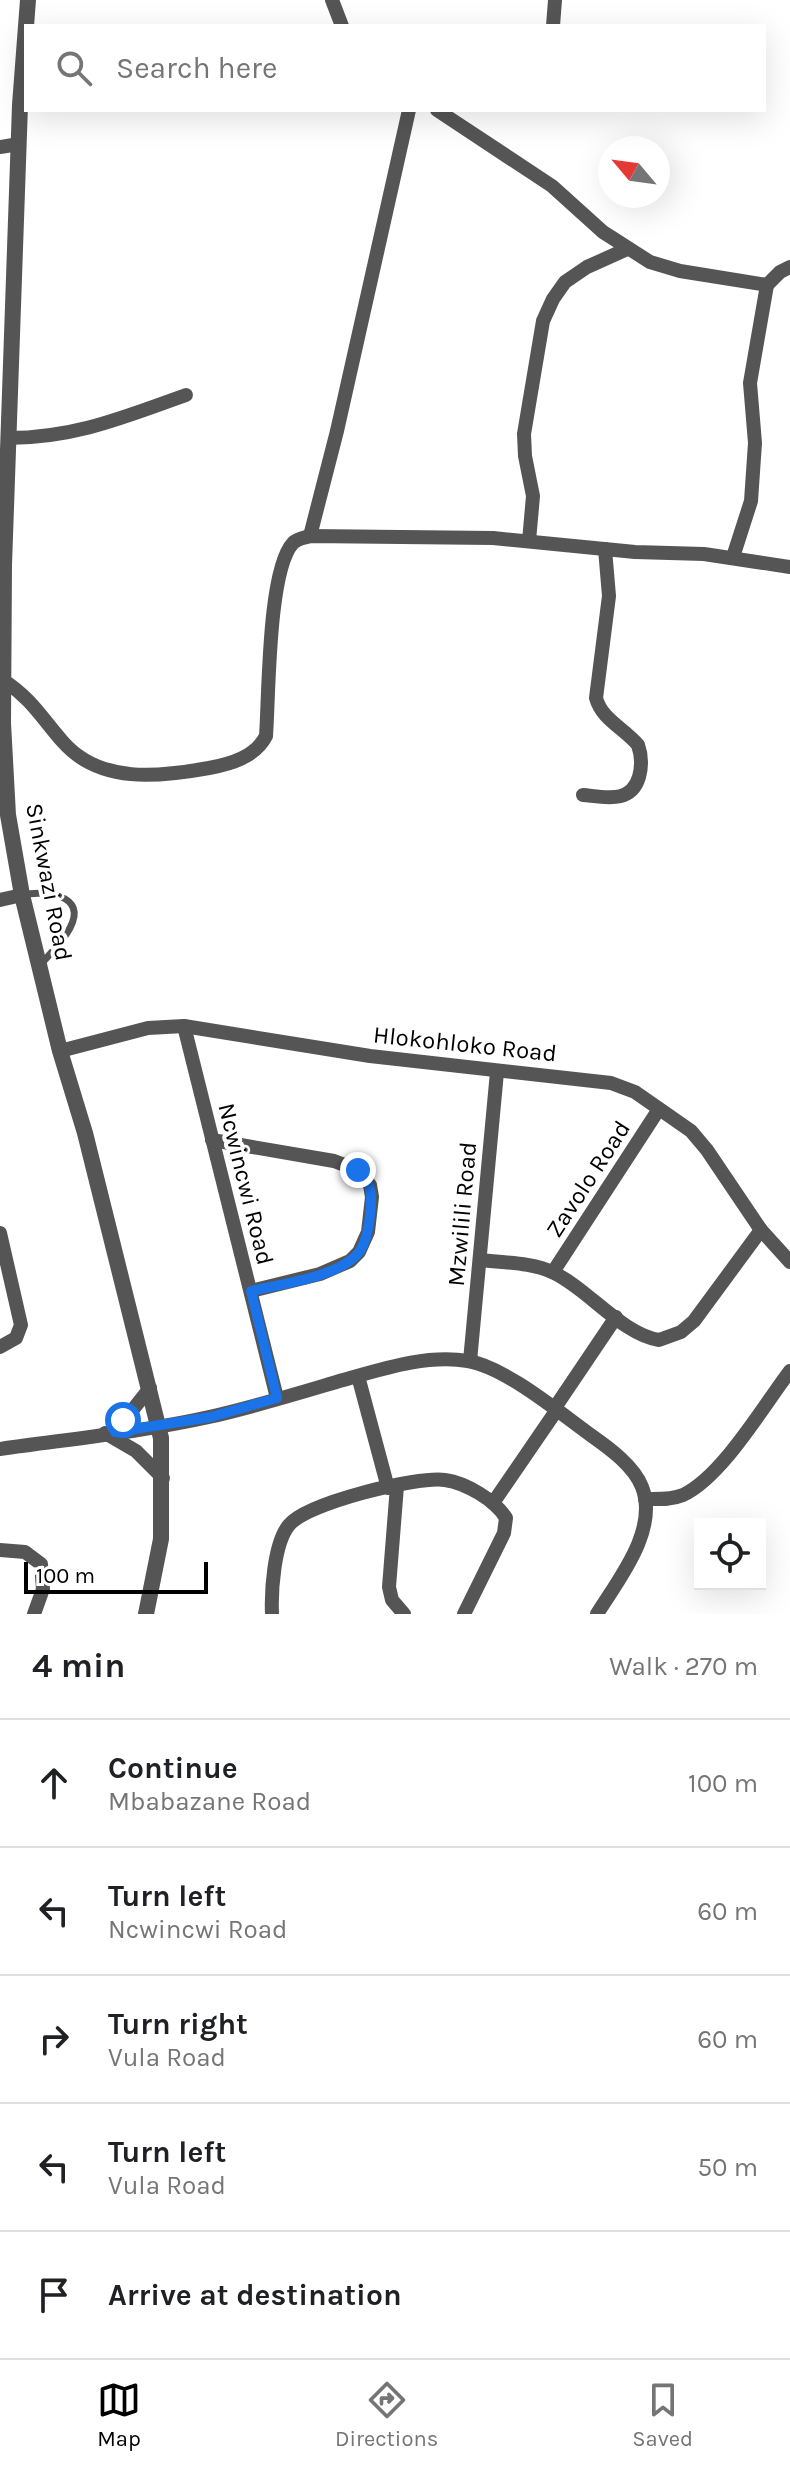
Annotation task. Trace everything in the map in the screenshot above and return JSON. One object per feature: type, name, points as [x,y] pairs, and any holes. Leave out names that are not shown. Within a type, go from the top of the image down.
[{"type":"street","name":"Sinkwazi Road","points":[[26,24],[28,0]]},
{"type":"street","points":[[332,0],[341,24]]},
{"type":"street","points":[[553,24],[555,0]]},
{"type":"street","name":"Sinkwazi Road","points":[[24,64],[6,310],[8,438],[2,681],[8,815],[22,895],[60,1051],[85,1133],[158,1426],[163,1478],[161,1539],[146,1614]]},
{"type":"street","points":[[310,536],[337,431],[409,112]]},
{"type":"street","points":[[440,112],[552,186],[627,249],[650,262],[680,271],[767,285]]},
{"type":"street","points":[[0,147],[19,144]]},
{"type":"street","points":[[529,541],[533,496],[524,434],[543,321],[565,282],[587,267],[627,249]]},
{"type":"street","points":[[733,557],[751,501],[755,443],[750,383],[767,285],[790,267]]},
{"type":"street","points":[[8,438],[52,437],[84,430],[186,395]]},
{"type":"street","points":[[2,681],[28,698],[63,743],[81,759],[107,772],[179,774],[224,765],[245,757],[257,749],[266,736],[274,622],[283,563],[291,545],[297,540],[310,536],[439,535],[733,557],[790,567]]},
{"type":"street","points":[[583,795],[625,796],[638,782],[642,767],[638,745],[606,718],[596,698],[609,596],[605,549]]},
{"type":"street","points":[[0,900],[22,895]]},
{"type":"street","name":"Hlokohloko Road","points":[[60,1051],[148,1028],[184,1026],[370,1056],[611,1083],[635,1092],[698,1138],[761,1230],[790,1262]]},
{"type":"street","name":"Ncwincwi Road","points":[[184,1026],[277,1398]]},
{"type":"street","name":"Mzwilili Road","points":[[470,1361],[497,1072]]},
{"type":"street","name":"Zavolo Road","points":[[553,1272],[659,1109]]},
{"type":"street","points":[[212,1140],[334,1161],[358,1170],[370,1185],[368,1232],[359,1252],[350,1261],[320,1274],[251,1291]]},
{"type":"street","points":[[480,1260],[533,1266],[553,1272],[631,1328],[654,1339],[670,1338],[694,1321],[761,1230]]},
{"type":"street","points":[[0,1233],[21,1325],[16,1338],[0,1347]]},
{"type":"street","points":[[493,1503],[616,1317]]},
{"type":"street","points":[[0,1449],[211,1417],[383,1368],[430,1361],[470,1361],[505,1375],[555,1410],[617,1456],[639,1480],[645,1499],[643,1528],[633,1553],[597,1614]]},
{"type":"street","points":[[645,1499],[680,1496],[701,1482],[731,1451],[790,1371]]},
{"type":"street","points":[[358,1376],[392,1487],[389,1587],[392,1600],[404,1614]]},
{"type":"street","points":[[110,1432],[150,1388]]},
{"type":"street","points":[[110,1432],[136,1451],[163,1478]]},
{"type":"street","points":[[272,1614],[278,1551],[283,1533],[290,1524],[314,1507],[410,1482],[444,1480],[493,1503],[506,1518],[504,1533],[464,1614]]},
{"type":"street","points":[[0,1550],[25,1552],[41,1564],[43,1589],[34,1614]]},
{"type":"lane","points":[[22,895],[45,891],[58,894],[73,908],[71,927],[40,965]]},
{"type":"route","points":[[123,1420],[115,1432],[211,1417],[277,1398],[251,1291],[341,1267],[359,1252],[368,1232],[372,1197],[366,1177],[358,1170]]}]
